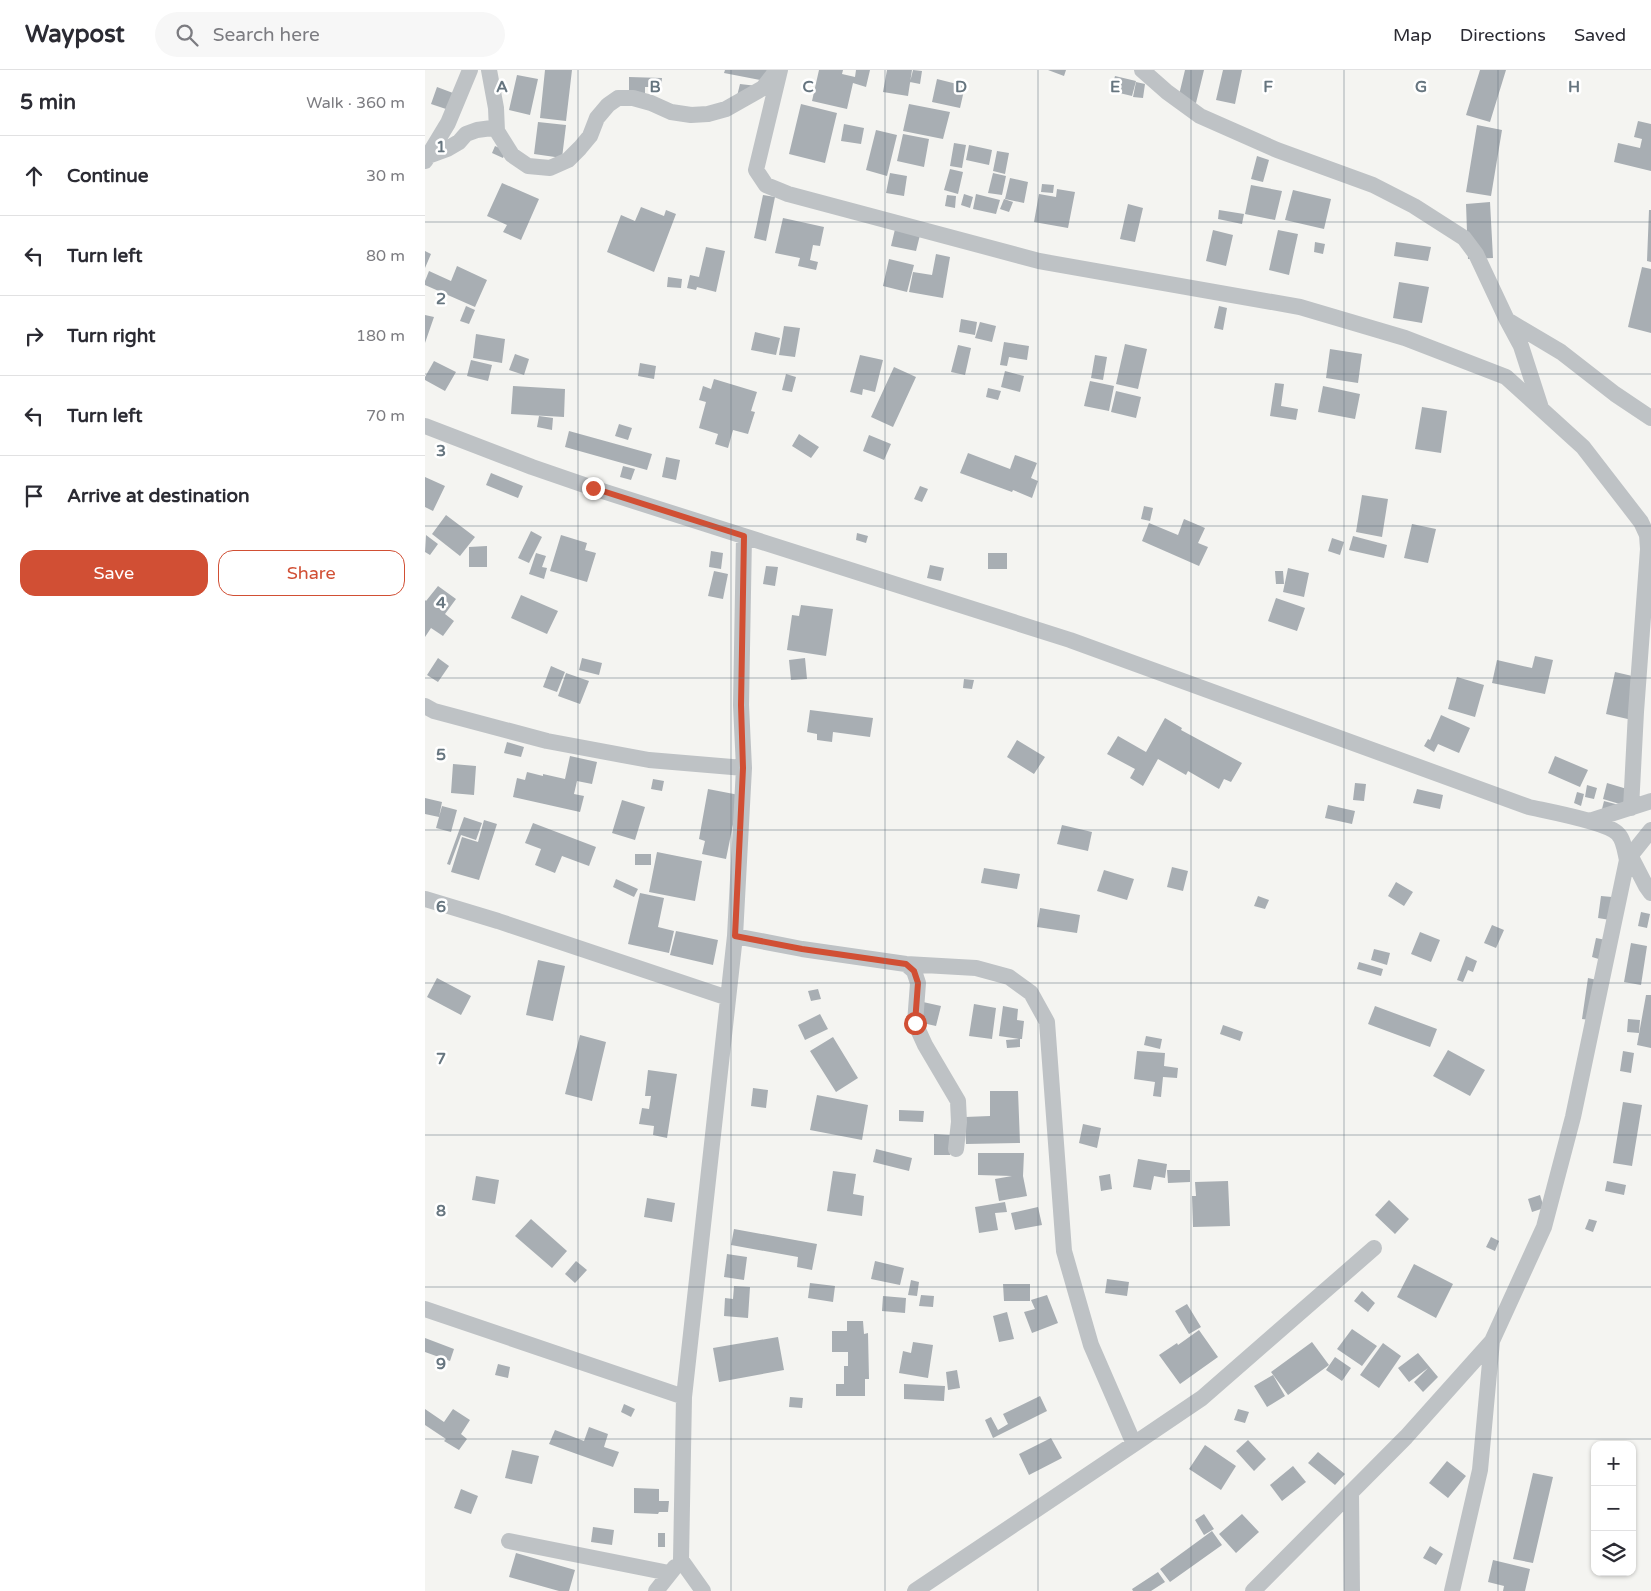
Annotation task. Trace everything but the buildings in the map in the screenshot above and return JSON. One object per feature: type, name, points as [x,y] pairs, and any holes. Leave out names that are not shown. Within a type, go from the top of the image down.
[{"type":"street","points":[[426,159],[448,123],[470,70]]},
{"type":"street","points":[[489,70],[496,108],[497,131],[511,155],[528,166],[550,168],[568,160],[591,136],[597,118],[608,105],[618,98],[633,98],[651,103],[671,112],[691,115],[708,114],[726,109],[763,88],[778,70]]},
{"type":"street","points":[[778,70],[755,170],[766,185],[787,194],[1039,261],[1300,307],[1405,338],[1506,378],[1583,446],[1641,522],[1647,535],[1649,560],[1636,712],[1631,808]]},
{"type":"street","points":[[1142,70],[1167,92],[1200,116],[1277,150],[1373,185],[1414,206],[1464,238],[1476,254],[1521,346],[1542,410]]},
{"type":"street","points":[[426,159],[447,149],[459,142],[467,134],[477,130],[492,128],[497,131]]},
{"type":"street","points":[[1507,320],[1561,352],[1615,394],[1651,418]]},
{"type":"street","points":[[425,426],[558,476],[1070,640],[1529,807],[1589,821],[1605,827],[1618,834],[1629,858],[1651,893]]},
{"type":"street","points":[[703,1591],[681,1560],[684,1397],[735,936],[743,768],[741,705],[744,536]]},
{"type":"street","points":[[425,706],[434,711],[547,741],[649,760],[743,768]]},
{"type":"street","points":[[1589,821],[1651,801]]},
{"type":"street","points":[[1253,1591],[1406,1437],[1492,1341],[1544,1227],[1573,1117],[1629,858],[1651,830]]},
{"type":"street","points":[[425,899],[507,924],[728,998]]},
{"type":"street","points":[[735,936],[802,949],[906,964],[976,968],[1009,976],[1031,993],[1047,1022],[1064,1251],[1091,1346],[1134,1444]]},
{"type":"street","points":[[906,964],[914,971],[918,983],[915,1023],[925,1045],[958,1101],[959,1122],[956,1149]]},
{"type":"street","points":[[915,1591],[1202,1398],[1374,1248]]},
{"type":"street","points":[[425,1309],[684,1397]]},
{"type":"street","points":[[1452,1591],[1480,1470],[1492,1341]]},
{"type":"street","points":[[1351,1493],[1352,1591]]},
{"type":"street","points":[[509,1541],[669,1573]]},
{"type":"street","points":[[656,1591],[681,1560]]},
{"type":"route","points":[[593,488],[744,536],[741,705],[743,768],[735,936],[802,949],[906,964],[914,971],[918,983],[915,1023]]}]
